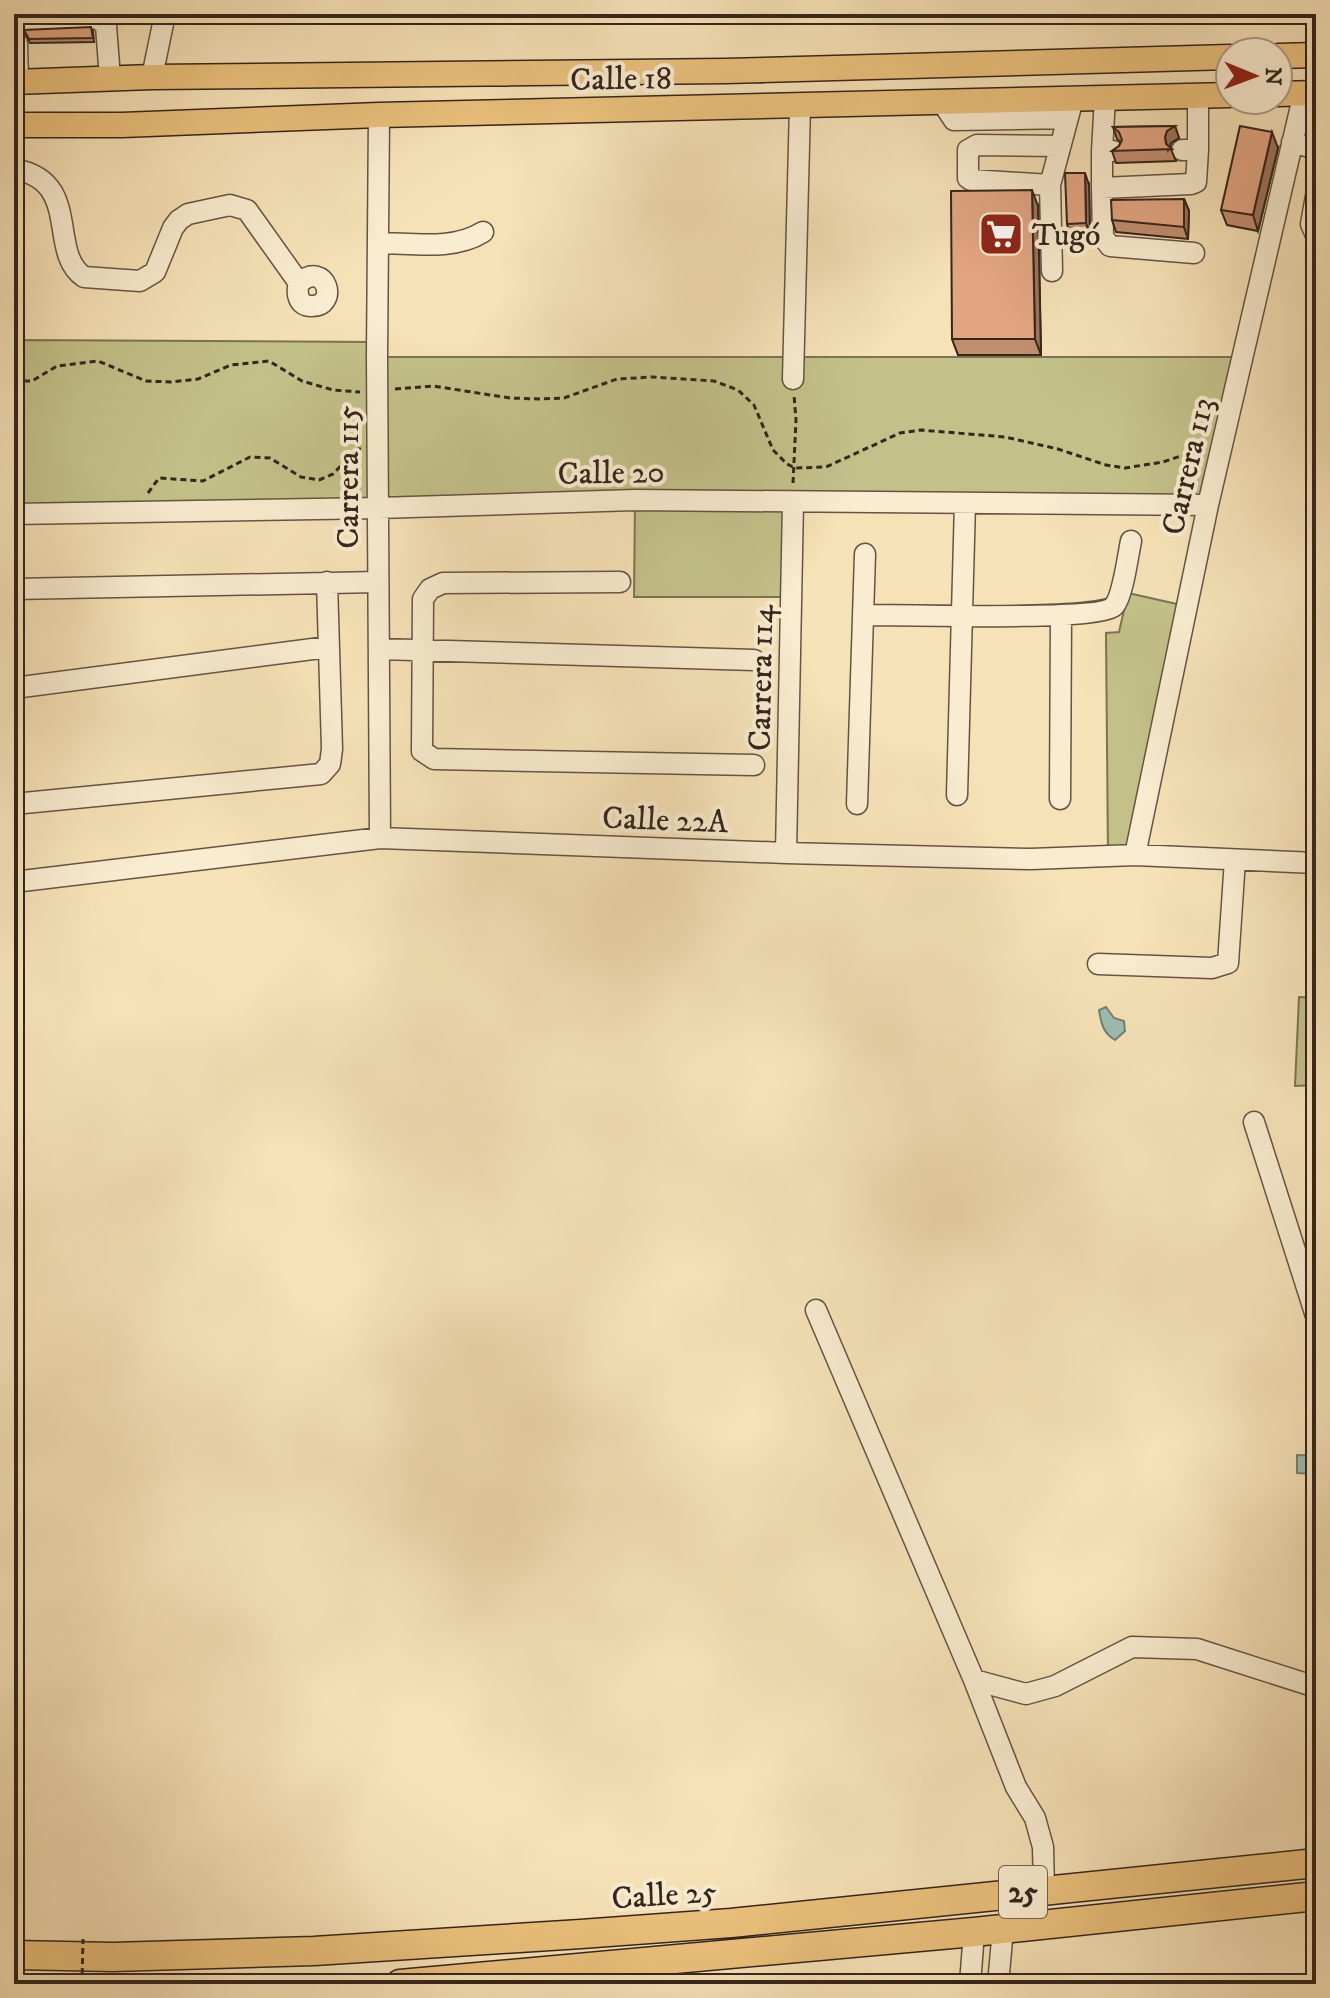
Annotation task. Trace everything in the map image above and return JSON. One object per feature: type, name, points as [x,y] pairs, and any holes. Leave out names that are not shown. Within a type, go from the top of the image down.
[{"type":"highway","name":"Calle 25","points":[[14,1955],[113,1957],[314,1951],[731,1923],[1316,1863]]},
{"type":"highway","name":"Calle 25","points":[[400,1984],[479,1981],[1316,1896]]},
{"type":"main road","points":[[1294,56],[1316,55]]},
{"type":"main road","name":"Calle 18","points":[[16,82],[152,77],[726,71],[1214,57]]},
{"type":"main road","name":"Calle 18","points":[[14,125],[122,125],[379,115],[942,102],[1070,108],[1105,98],[1214,96]]},
{"type":"street","points":[[152,77],[165,14]]},
{"type":"street","points":[[16,82],[16,28],[98,18],[106,26],[110,78]]},
{"type":"street","name":"Carrera 113","points":[[1135,855],[1208,505],[1292,142],[1310,93]]},
{"type":"street","points":[[1102,188],[1196,182],[1198,173],[1190,150],[1198,96]]},
{"type":"street","points":[[1105,98],[1108,151],[1102,188],[1103,237],[1110,246],[1194,253]]},
{"type":"street","points":[[793,379],[800,106]]},
{"type":"street","points":[[1052,271],[1050,185],[1070,108]]},
{"type":"street","name":"Carrera 115","points":[[379,115],[377,449],[380,838]]},
{"type":"street","points":[[1292,142],[1316,149]]},
{"type":"street","points":[[1050,185],[975,182],[968,178],[968,150],[977,145],[1060,146]]},
{"type":"street","points":[[14,169],[32,173],[47,186],[56,200],[72,264],[84,277],[128,282],[149,277],[155,272],[179,220],[188,214],[230,205],[247,210],[299,283]]},
{"type":"street","points":[[1316,196],[1311,224],[1316,235]]},
{"type":"street","points":[[378,243],[451,244],[474,238],[483,232]]},
{"type":"street","name":"Calle 20","points":[[14,514],[635,500],[1208,505]]},
{"type":"street","name":"Carrera 114","points":[[786,853],[793,503]]},
{"type":"street","points":[[957,795],[965,503]]},
{"type":"street","points":[[864,615],[1061,616],[1113,608],[1131,541]]},
{"type":"street","points":[[857,804],[865,554]]},
{"type":"street","points":[[14,804],[321,774],[330,764],[332,749],[327,582]]},
{"type":"street","points":[[14,589],[378,582]]},
{"type":"street","points":[[620,582],[443,583],[430,589],[423,599],[422,650],[421,746],[427,756],[434,759],[754,765]]},
{"type":"street","points":[[1060,799],[1061,616]]},
{"type":"street","points":[[14,688],[328,647]]},
{"type":"street","points":[[379,649],[754,660]]},
{"type":"street","name":"Calle 22A","points":[[14,882],[380,838],[786,853],[1031,859],[1135,855],[1316,863]]},
{"type":"street","points":[[1098,964],[1212,968],[1228,963],[1235,860]]},
{"type":"street","points":[[1254,1122],[1316,1316]]},
{"type":"street","points":[[816,1310],[974,1680],[1016,1787],[1035,1818],[1043,1847],[1044,1890]]},
{"type":"street","points":[[974,1680],[1026,1694],[1055,1686],[1132,1647],[1145,1647],[1197,1649],[1316,1687]]},
{"type":"street","points":[[998,1984],[1003,1929]]},
{"type":"street","points":[[970,1984],[974,1932]]},
{"type":"path","points":[[14,381],[32,381],[57,366],[98,361],[146,381],[171,382],[198,379],[231,365],[269,361],[302,381],[333,390],[377,391],[433,386],[510,398],[564,398],[617,379],[652,377],[714,381],[738,390],[754,405],[773,450],[795,468],[826,467],[900,433],[921,430],[1005,437],[1125,468],[1163,462],[1223,442]]},
{"type":"path","points":[[793,379],[796,420],[793,503]]},
{"type":"path","points":[[141,511],[151,486],[159,478],[203,481],[250,457],[270,458],[301,477],[319,480],[333,474],[357,449],[377,449]]},
{"type":"path","points":[[82,1984],[83,1939]]},
{"type":"shaded area","points":[[14,340],[377,342],[377,357],[1243,357],[1208,505],[794,503],[792,597],[634,597],[635,501],[14,514]]},
{"type":"shaded area","points":[[1128,593],[1186,606],[1135,855],[1108,856],[1106,633],[1119,632]]},
{"type":"shaded area","points":[[1299,997],[1316,998],[1316,1085],[1295,1086]]},
{"type":"water","points":[[1106,1007],[1114,1018],[1124,1021],[1125,1031],[1115,1040],[1105,1031],[1102,1023],[1099,1010]]},
{"type":"water","points":[[1297,1455],[1316,1456],[1316,1474],[1297,1473]]},
{"type":"building","points":[[91,27],[93,38],[29,39],[24,30]]},
{"type":"building","points":[[1175,126],[1167,131],[1165,137],[1166,144],[1172,149],[1112,151],[1122,140],[1113,127]]},
{"type":"building","points":[[1240,126],[1272,132],[1253,215],[1221,210]]},
{"type":"building","points":[[1065,173],[1085,173],[1086,223],[1067,224]]},
{"type":"building","points":[[1032,190],[1035,339],[952,339],[951,191]]},
{"type":"building","points":[[1184,199],[1184,227],[1112,220],[1111,200]]},
{"type":"place","name":"Tugó","points":[[1001,234]]}]
